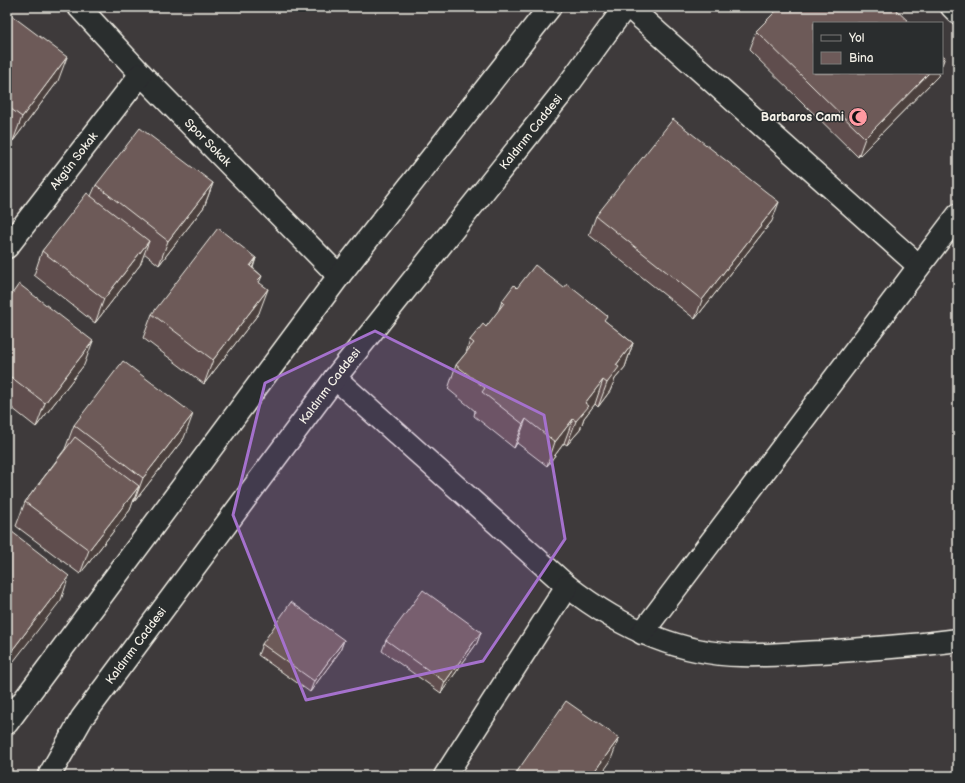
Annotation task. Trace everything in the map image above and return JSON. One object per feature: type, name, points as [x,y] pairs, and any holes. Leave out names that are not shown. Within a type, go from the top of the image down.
[{"type":"street","points":[[7,723],[339,276],[550,7]]},
{"type":"street","name":"Kaldırım Caddesi","points":[[50,776],[82,718],[335,378],[566,88],[626,7]]},
{"type":"street","points":[[629,7],[919,266]]},
{"type":"street","points":[[952,7],[958,13]]},
{"type":"street","name":"Spor Sokak","points":[[85,9],[141,74],[339,276]]},
{"type":"street","name":"Akgün Sokak","points":[[7,247],[141,74]]},
{"type":"street","points":[[642,633],[958,215]]},
{"type":"street","points":[[335,378],[567,586],[596,608],[642,633],[669,643],[704,651],[740,655],[842,651],[958,640]]},
{"type":"street","points":[[445,776],[567,586]]},
{"type":"highlighted area","points":[[375,331],[544,415],[565,539],[483,661],[306,700],[233,515],[265,383]]},
{"type":"building","name":"Barbaros Cami","points":[[780,7],[893,7],[909,22],[813,22],[813,74],[928,74],[865,138],[756,31]]},
{"type":"building","points":[[7,12],[67,57],[22,117],[7,106]]},
{"type":"building","points":[[673,119],[779,202],[702,300],[596,216]]},
{"type":"building","points":[[140,128],[213,183],[168,241],[96,185]]},
{"type":"building","points":[[87,193],[149,241],[104,299],[42,251]]},
{"type":"building","points":[[218,228],[256,258],[250,266],[262,276],[257,281],[268,289],[213,360],[152,314]]},
{"type":"building","points":[[535,265],[564,288],[567,284],[607,316],[604,320],[633,343],[616,365],[619,367],[607,383],[603,380],[585,403],[589,406],[576,421],[573,419],[555,442],[526,419],[523,424],[482,392],[485,388],[456,365],[474,343],[470,340],[483,324],[486,327],[504,303],[502,301],[514,285],[517,288]]},
{"type":"building","points":[[19,284],[93,341],[45,403],[7,374],[7,301]]},
{"type":"building","points":[[123,361],[193,414],[143,478],[74,425]]},
{"type":"building","points":[[75,437],[139,486],[89,550],[25,502]]},
{"type":"building","points":[[7,528],[69,576],[7,657]]},
{"type":"building","points":[[423,590],[481,632],[445,682],[386,640]]},
{"type":"building","points":[[291,602],[344,640],[314,681],[262,644]]},
{"type":"building","points":[[566,701],[619,738],[591,776],[514,776]]},
{"type":"place","name":"Barbaros Cami","points":[[858,117]]}]
